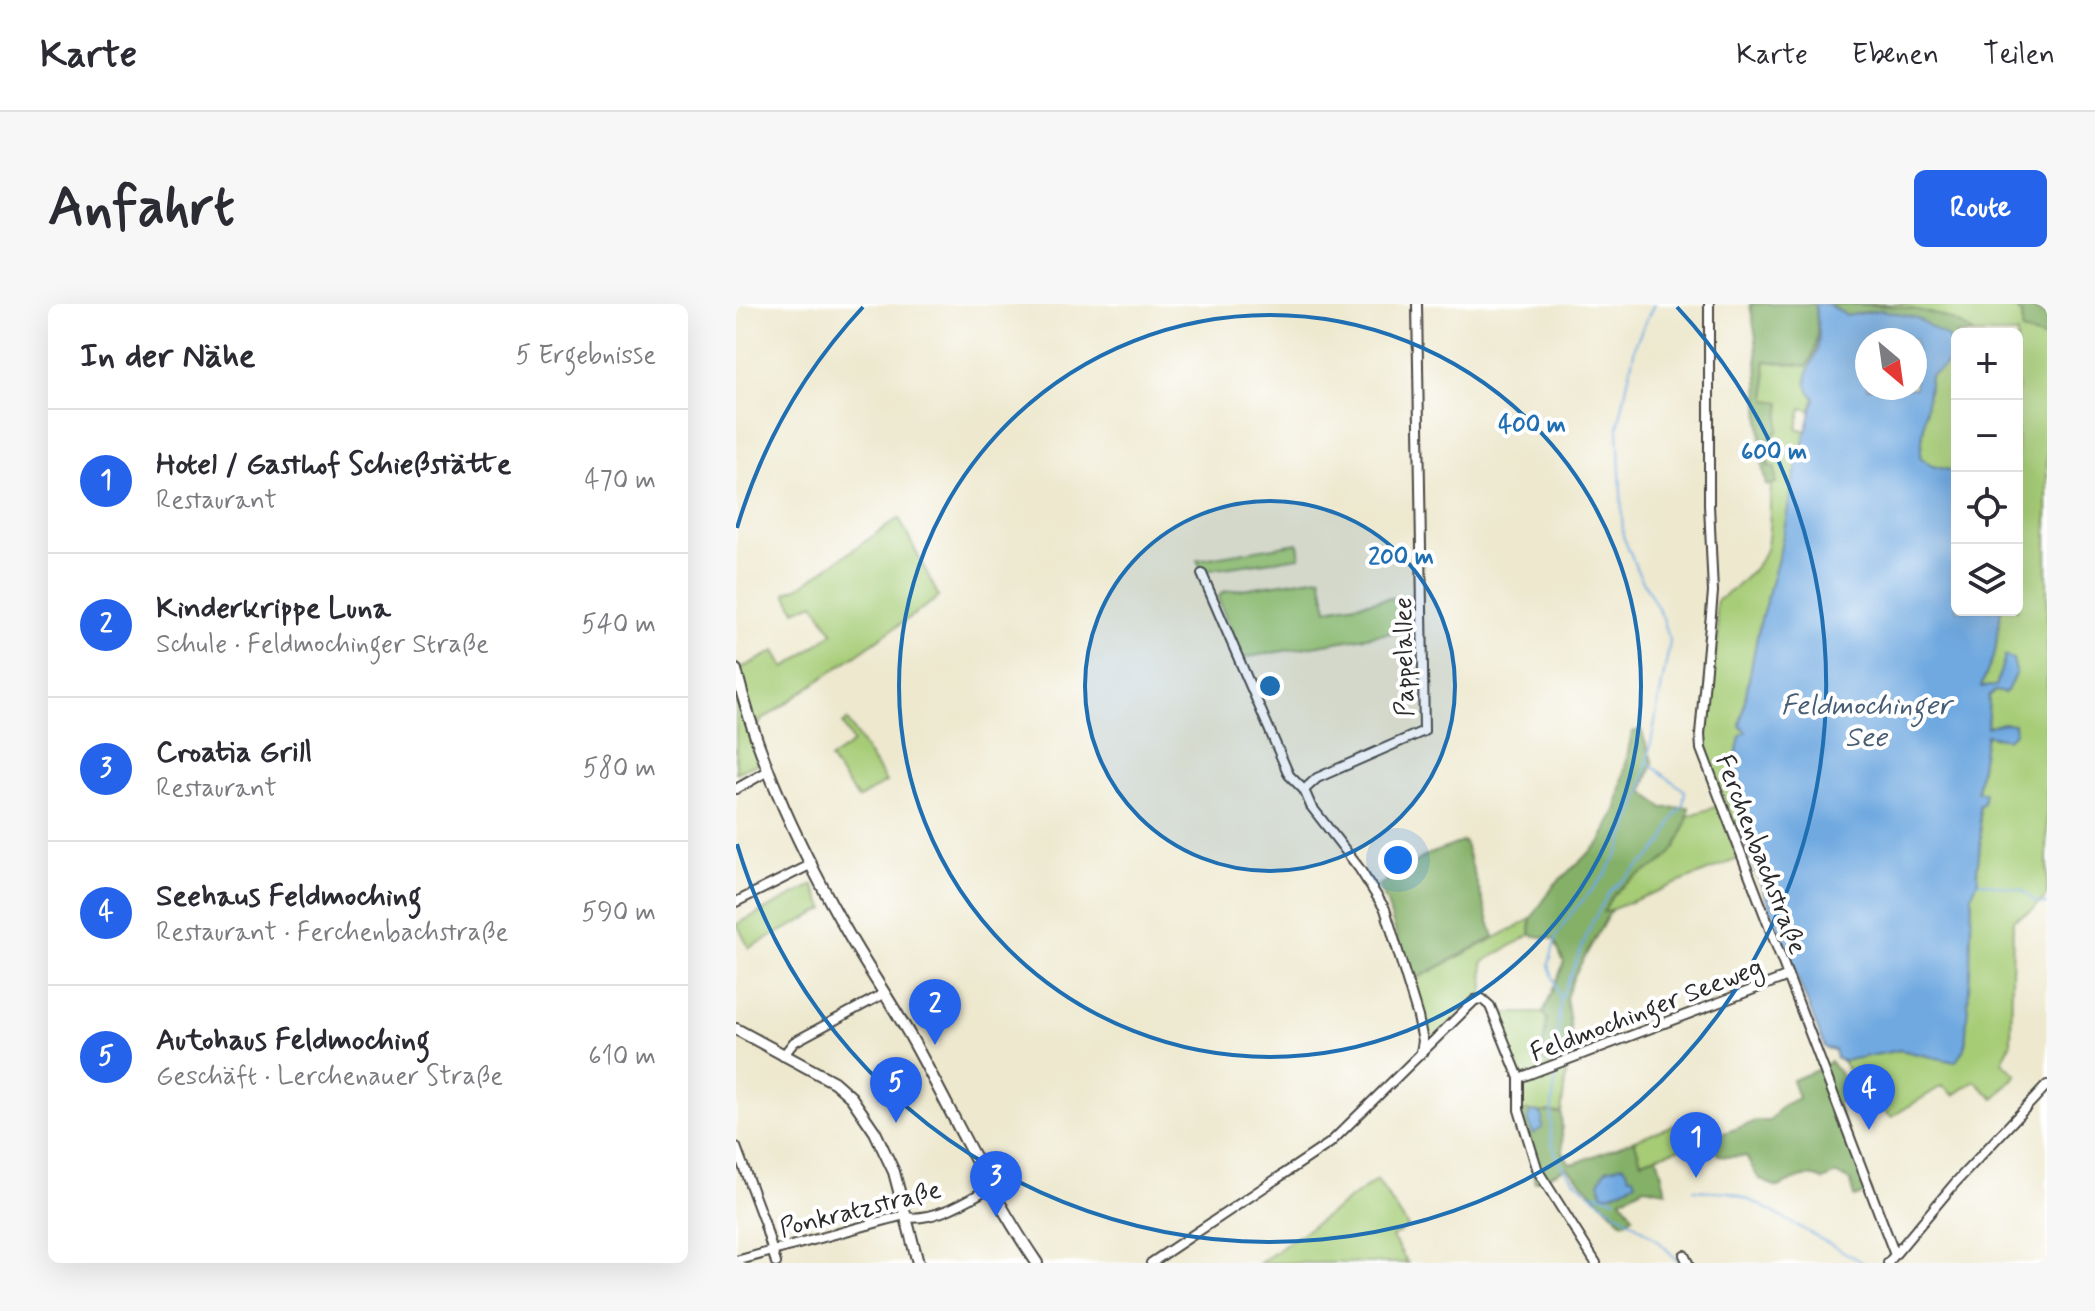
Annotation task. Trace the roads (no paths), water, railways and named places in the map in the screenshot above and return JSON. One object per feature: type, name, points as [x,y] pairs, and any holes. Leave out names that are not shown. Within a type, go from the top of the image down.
[{"type":"main road","points":[[736,670],[747,715],[768,771],[812,864],[851,938],[928,1067],[1015,1230],[1037,1263]]},
{"type":"main road","points":[[736,1029],[834,1082],[851,1097],[884,1149],[894,1172],[918,1263]]},
{"type":"street","name":"Pappelallee","points":[[1304,790],[1317,778],[1424,731],[1417,304]]},
{"type":"street","name":"Ferchenbachstraße","points":[[1709,304],[1709,505],[1713,592],[1701,749],[1895,1255]]},
{"type":"street","points":[[1202,574],[1289,775],[1304,790],[1311,806],[1366,878],[1385,909],[1418,1017],[1423,1041],[1419,1056]]},
{"type":"street","points":[[736,789],[768,771]]},
{"type":"street","points":[[736,902],[812,864]]},
{"type":"street","name":"Feldmochinger Seeweg","points":[[1519,1078],[1786,977]]},
{"type":"street","points":[[783,1056],[794,1042],[885,993]]},
{"type":"street","points":[[1151,1263],[1330,1143],[1475,1000],[1482,999],[1490,1006],[1519,1078],[1519,1110],[1538,1171],[1596,1263]]},
{"type":"street","points":[[1888,1263],[1955,1183],[2047,1085]]},
{"type":"street","points":[[736,1147],[776,1263]]},
{"type":"street","name":"Ponkratzstraße","points":[[736,1261],[901,1216],[907,1218],[941,1211],[991,1187]]},
{"type":"water","name":"Feldmochinger See","points":[[1815,304],[1827,304],[1847,316],[1881,310],[1916,318],[1947,337],[1951,344],[1951,359],[1930,376],[1920,457],[1932,466],[1951,471],[1951,616],[2000,616],[1995,652],[1981,687],[1996,686],[2005,656],[2013,659],[2016,672],[2007,691],[1995,691],[1989,696],[1987,727],[2014,724],[2015,733],[2007,739],[1986,735],[1977,792],[1985,793],[1983,804],[1979,805],[1979,878],[1972,894],[1965,1049],[1955,1062],[1900,1050],[1843,1061],[1836,1058],[1834,1050],[1825,1048],[1743,839],[1736,756],[1740,736],[1746,732],[1740,726],[1759,627],[1815,398],[1806,379],[1815,356],[1819,333]]},
{"type":"water","points":[[1531,1112],[1542,1115],[1542,1128],[1533,1134],[1528,1118]]},
{"type":"water","points":[[1624,1165],[1636,1182],[1612,1194],[1603,1194],[1599,1182],[1606,1169]]},
{"type":"waterway","points":[[1557,1060],[1560,999],[1549,965],[1556,937],[1619,852],[1642,790],[1670,642],[1663,618],[1623,536],[1618,427],[1636,343],[1654,304]]},
{"type":"waterway","points":[[1561,998],[1592,923],[1609,892],[1664,841],[1672,820],[1683,805],[1685,791],[1648,763]]},
{"type":"waterway","points":[[1979,882],[2022,890],[2037,903],[2047,904]]},
{"type":"waterway","points":[[1557,1066],[1551,1132],[1559,1160],[1588,1192],[1647,1233],[1679,1263]]},
{"type":"waterway","points":[[1693,1190],[1730,1192],[1758,1204],[1864,1263]]},
{"type":"waterway","points":[[1595,1193],[1616,1199]]},
{"type":"place","name":"Kinderkrippe Luna","points":[[935,1045]]},
{"type":"place","name":"Autohaus Feldmoching","points":[[896,1123]]},
{"type":"place","name":"Seehaus Feldmoching","points":[[1869,1130]]},
{"type":"place","name":"Hotel / Gasthof Schießstätte","points":[[1696,1178]]},
{"type":"place","name":"Croatia Grill","points":[[996,1217]]}]
